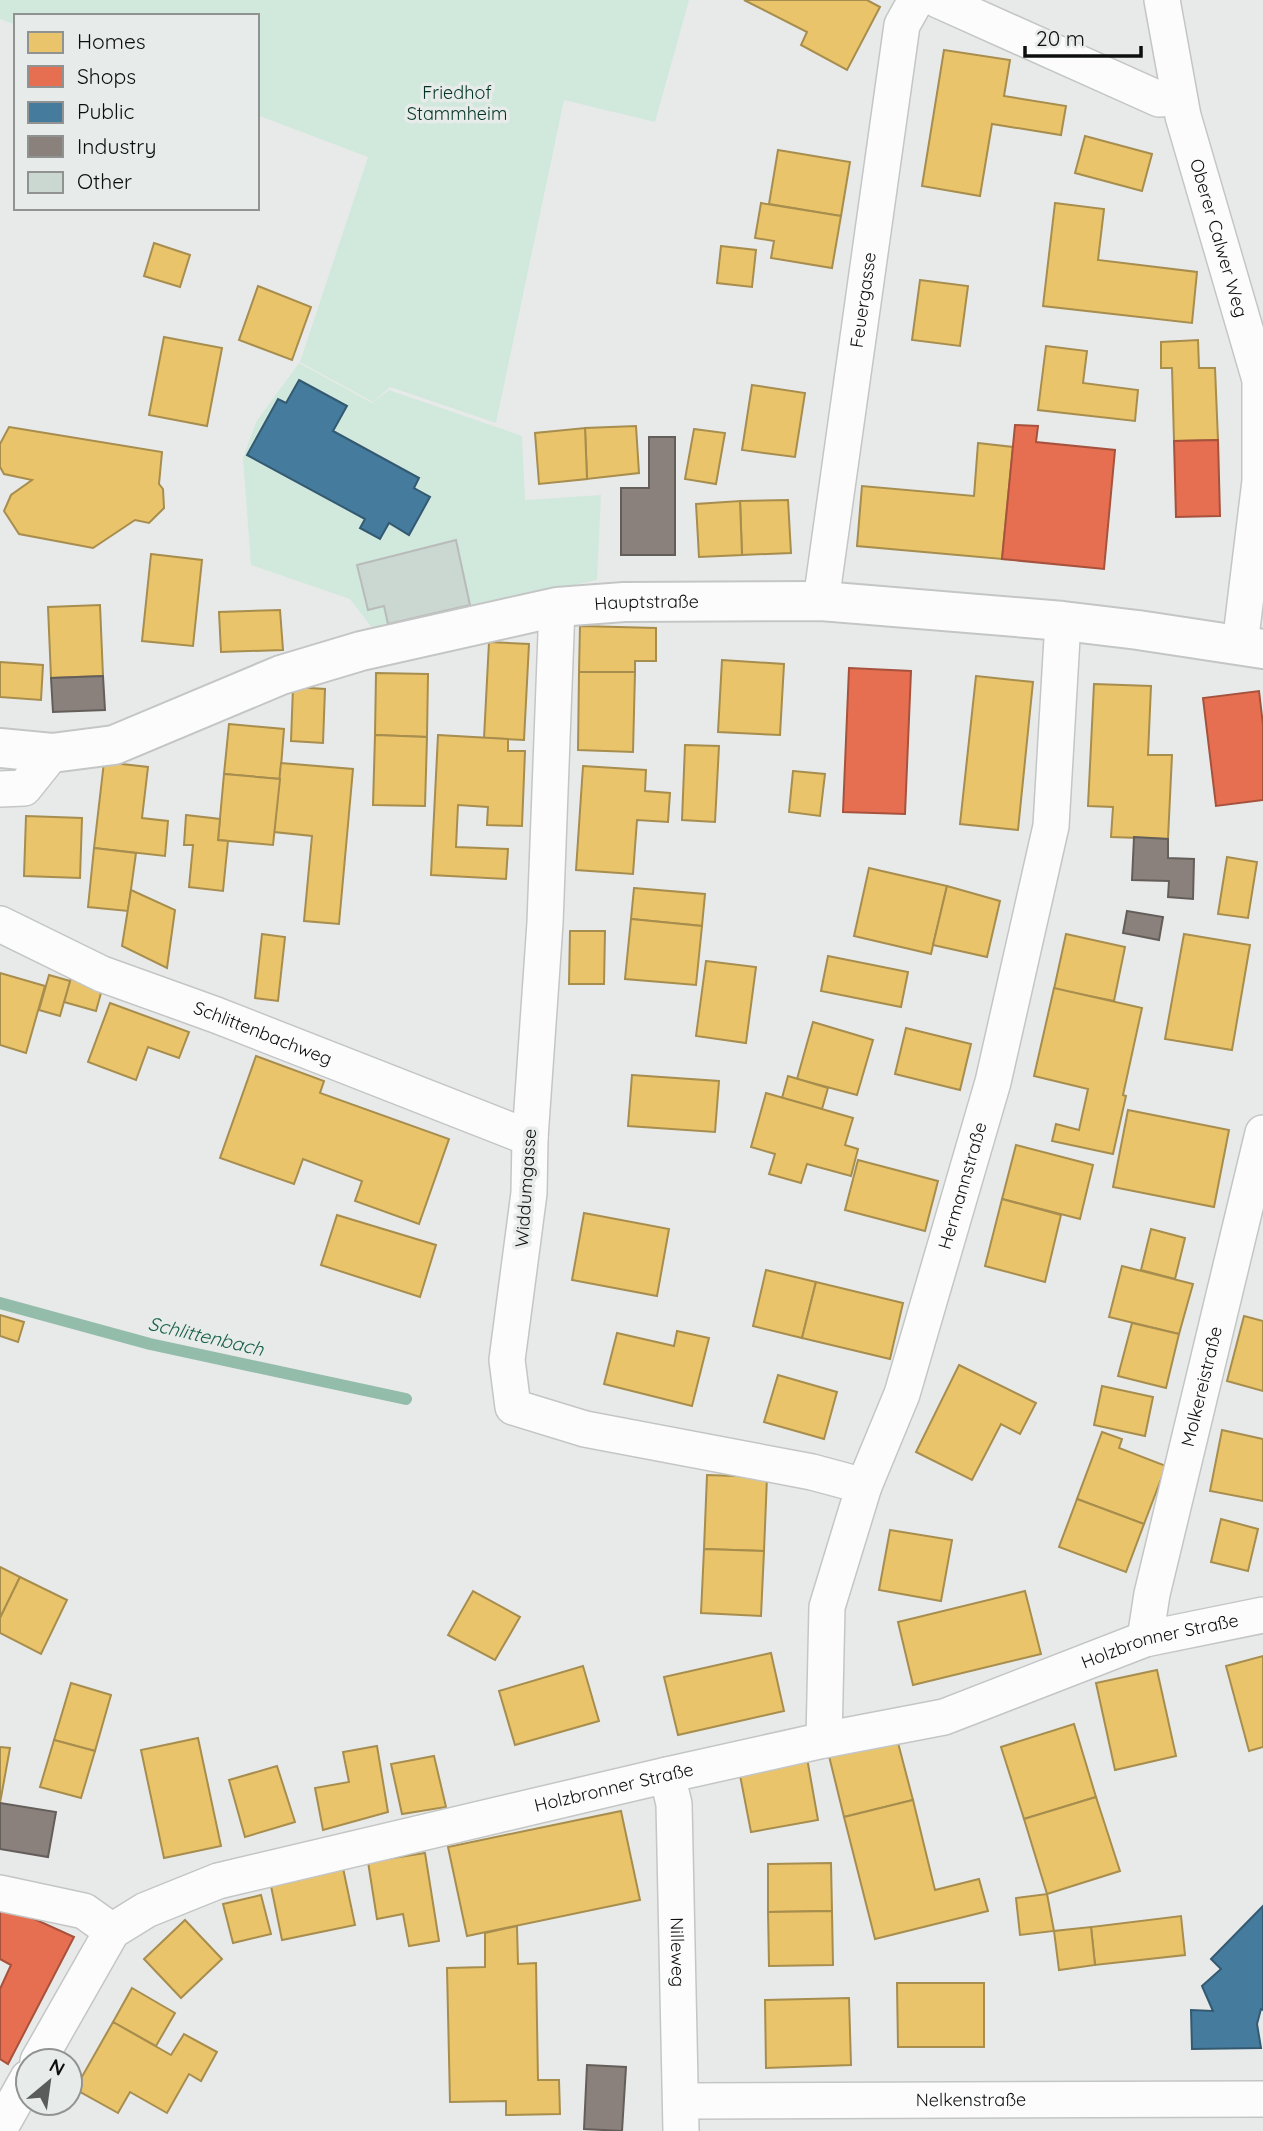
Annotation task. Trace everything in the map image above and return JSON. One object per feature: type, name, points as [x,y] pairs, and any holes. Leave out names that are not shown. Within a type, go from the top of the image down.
[{"type":"street","name":"Feuergasse","points":[[821,601],[902,25],[916,0]]},
{"type":"street","points":[[937,0],[1159,99],[1178,98]]},
{"type":"street","name":"Oberer Calwer Weg","points":[[1162,0],[1178,98],[1252,315],[1260,380],[1260,456],[1251,647]]},
{"type":"street","name":"Hauptstraße","points":[[0,748],[52,753],[114,745],[281,676],[361,651],[557,607],[663,601],[821,601],[1063,621],[1251,647]]},
{"type":"street","name":"Widdumgasse","points":[[557,607],[545,923],[530,1138],[529,1193],[507,1360],[513,1407],[585,1429],[812,1472],[864,1486]]},
{"type":"street","name":"Hermannstraße","points":[[824,1740],[827,1607],[864,1486],[902,1394],[999,1055],[1051,826],[1063,621]]},
{"type":"street","points":[[0,789],[24,788],[52,753]]},
{"type":"street","name":"Schlittenbachweg","points":[[0,924],[102,974],[242,1025],[530,1138]]},
{"type":"street","name":"Molkereistraße","points":[[1145,1639],[1152,1594],[1263,1133]]},
{"type":"street","name":"Holzbronner Straße","points":[[46,2047],[112,1931],[146,1910],[218,1881],[667,1775],[944,1717],[1145,1639],[1263,1615]]},
{"type":"street","name":"Nilleweg","points":[[667,1775],[674,1804],[681,2116]]},
{"type":"street","points":[[0,1893],[84,1911],[112,1931]]},
{"type":"street","name":"Nelkenstraße","points":[[681,2116],[1263,2099]]},
{"type":"street","points":[[0,2128],[14,2103]]},
{"type":"green space","name":"Friedhof Stammheim","points":[[0,0],[689,0],[655,122],[564,100],[496,423],[390,387],[373,402],[300,362],[368,157],[259,116],[259,14],[14,14],[14,24],[0,19]]},
{"type":"green space","points":[[299,363],[372,403],[389,390],[522,436],[525,500],[601,495],[597,580],[373,629],[350,599],[251,565],[243,458],[256,422]]},
{"type":"building: Homes","points":[[744,0],[867,0],[880,7],[847,70],[801,45],[807,32]]},
{"type":"building: Homes","points":[[944,50],[1010,60],[1004,96],[1066,106],[1061,135],[992,124],[980,196],[922,186]]},
{"type":"building: Homes","points":[[1085,136],[1152,154],[1142,191],[1075,173]]},
{"type":"building: Homes","points":[[778,150],[850,162],[841,216],[769,204]]},
{"type":"building: Homes","points":[[761,203],[841,216],[832,268],[771,258],[774,241],[755,238]]},
{"type":"building: Homes","points":[[1055,203],[1104,209],[1098,260],[1197,272],[1192,323],[1043,306]]},
{"type":"building: Homes","points":[[154,243],[190,255],[180,287],[144,276]]},
{"type":"building: Homes","points":[[721,246],[756,250],[752,287],[717,283]]},
{"type":"building: Homes","points":[[920,280],[968,286],[960,346],[912,340]]},
{"type":"building: Homes","points":[[258,286],[311,307],[292,360],[239,340]]},
{"type":"building: Homes","points":[[164,337],[222,348],[207,426],[149,415]]},
{"type":"building: Homes","points":[[1198,340],[1199,368],[1215,368],[1218,440],[1174,441],[1172,368],[1161,368],[1161,342]]},
{"type":"building: Homes","points":[[1046,346],[1087,351],[1083,383],[1138,390],[1135,421],[1038,410]]},
{"type":"building: Homes","points":[[752,385],[805,393],[795,457],[742,450]]},
{"type":"building: Homes","points":[[636,426],[639,473],[587,479],[585,428]]},
{"type":"building: Homes","points":[[9,427],[162,452],[159,484],[163,489],[164,508],[149,523],[135,520],[93,548],[19,534],[4,511],[11,495],[32,480],[4,474],[0,467],[0,444]]},
{"type":"building: Homes","points":[[585,428],[587,479],[539,484],[535,433]]},
{"type":"building: Homes","points":[[694,429],[725,433],[716,484],[685,479]]},
{"type":"building: Homes","points":[[978,443],[1013,447],[1002,559],[857,546],[862,486],[974,496]]},
{"type":"building: Homes","points":[[788,500],[791,553],[742,555],[740,501]]},
{"type":"building: Homes","points":[[740,501],[742,555],[699,557],[696,504]]},
{"type":"building: Homes","points":[[151,554],[202,560],[193,646],[142,641]]},
{"type":"building: Homes","points":[[100,605],[103,676],[51,678],[48,607]]},
{"type":"building: Homes","points":[[280,610],[283,650],[221,652],[219,612]]},
{"type":"building: Homes","points":[[580,626],[656,628],[656,661],[635,661],[635,672],[579,672]]},
{"type":"building: Homes","points":[[489,642],[529,644],[524,740],[484,738]]},
{"type":"building: Homes","points":[[722,660],[784,664],[780,735],[718,732]]},
{"type":"building: Homes","points":[[0,662],[43,665],[41,700],[0,697]]},
{"type":"building: Homes","points":[[579,672],[635,672],[633,752],[578,750]]},
{"type":"building: Homes","points":[[376,673],[428,674],[427,737],[375,735]]},
{"type":"building: Homes","points":[[976,676],[1033,682],[1018,830],[960,824]]},
{"type":"building: Homes","points":[[1094,684],[1151,686],[1148,755],[1172,755],[1168,839],[1111,837],[1113,807],[1088,806]]},
{"type":"building: Homes","points":[[293,687],[325,689],[323,743],[291,741]]},
{"type":"building: Homes","points":[[229,724],[284,729],[280,779],[224,774]]},
{"type":"building: Homes","points":[[375,735],[427,737],[425,806],[373,805]]},
{"type":"building: Homes","points":[[438,735],[508,739],[508,751],[525,751],[522,826],[487,825],[488,807],[458,805],[456,847],[508,849],[506,879],[431,875]]},
{"type":"building: Homes","points":[[685,745],[719,746],[715,822],[682,820]]},
{"type":"building: Homes","points":[[104,762],[148,767],[142,818],[168,821],[165,856],[94,848]]},
{"type":"building: Homes","points":[[281,763],[353,769],[339,924],[304,921],[312,836],[274,832]]},
{"type":"building: Homes","points":[[583,766],[646,770],[645,791],[670,793],[668,822],[637,820],[633,874],[576,870]]},
{"type":"building: Homes","points":[[793,771],[825,774],[820,816],[789,812]]},
{"type":"building: Homes","points":[[224,774],[280,779],[273,845],[218,840]]},
{"type":"building: Homes","points":[[186,815],[220,819],[218,840],[228,841],[223,891],[189,887],[193,845],[184,845]]},
{"type":"building: Homes","points":[[26,816],[82,818],[80,878],[24,876]]},
{"type":"building: Homes","points":[[94,848],[136,853],[128,911],[88,907]]},
{"type":"building: Homes","points":[[1227,857],[1257,862],[1248,918],[1218,914]]},
{"type":"building: Homes","points":[[869,868],[947,886],[931,954],[854,936]]},
{"type":"building: Homes","points":[[947,886],[1000,901],[987,957],[933,945]]},
{"type":"building: Homes","points":[[634,888],[705,894],[702,926],[631,919]]},
{"type":"building: Homes","points":[[131,890],[175,910],[167,968],[122,946]]},
{"type":"building: Homes","points":[[631,919],[702,926],[696,985],[625,979]]},
{"type":"building: Homes","points":[[570,931],[605,931],[604,984],[569,984]]},
{"type":"building: Homes","points":[[262,934],[285,937],[278,1001],[255,998]]},
{"type":"building: Homes","points":[[1066,934],[1125,947],[1114,1001],[1054,989]]},
{"type":"building: Homes","points":[[1184,934],[1250,945],[1232,1050],[1165,1039]]},
{"type":"building: Homes","points":[[828,956],[908,972],[901,1007],[821,991]]},
{"type":"building: Homes","points":[[706,961],[756,967],[746,1043],[696,1036]]},
{"type":"building: Homes","points":[[0,973],[45,986],[26,1053],[0,1045]]},
{"type":"building: Homes","points":[[72,974],[104,982],[96,1011],[64,1002]]},
{"type":"building: Homes","points":[[49,975],[70,981],[60,1016],[39,1010]]},
{"type":"building: Homes","points":[[1054,988],[1142,1008],[1113,1154],[1052,1141],[1056,1124],[1079,1130],[1088,1089],[1034,1076]]},
{"type":"building: Homes","points":[[110,1003],[189,1032],[179,1058],[148,1047],[136,1080],[88,1062]]},
{"type":"building: Homes","points":[[813,1022],[873,1040],[857,1095],[797,1079]]},
{"type":"building: Homes","points":[[906,1028],[971,1044],[960,1090],[895,1074]]},
{"type":"building: Homes","points":[[256,1056],[324,1081],[320,1093],[449,1139],[419,1224],[355,1201],[362,1181],[303,1159],[294,1184],[220,1158]]},
{"type":"building: Homes","points":[[632,1075],[719,1081],[715,1132],[628,1126]]},
{"type":"building: Homes","points":[[788,1076],[828,1088],[822,1109],[782,1098]]},
{"type":"building: Homes","points":[[766,1093],[853,1118],[845,1145],[858,1149],[851,1176],[807,1164],[801,1183],[769,1174],[775,1154],[751,1147]]},
{"type":"building: Homes","points":[[1128,1110],[1229,1130],[1214,1207],[1113,1187]]},
{"type":"building: Homes","points":[[1016,1145],[1093,1165],[1080,1219],[1002,1199]]},
{"type":"building: Homes","points":[[858,1160],[938,1181],[925,1231],[845,1210]]},
{"type":"building: Homes","points":[[1002,1199],[1061,1215],[1045,1282],[985,1266]]},
{"type":"building: Homes","points":[[584,1213],[669,1229],[657,1296],[572,1280]]},
{"type":"building: Homes","points":[[337,1215],[436,1245],[420,1297],[321,1265]]},
{"type":"building: Homes","points":[[1151,1229],[1185,1238],[1175,1279],[1141,1270]]},
{"type":"building: Homes","points":[[1122,1266],[1193,1284],[1179,1334],[1109,1317]]},
{"type":"building: Homes","points":[[766,1270],[816,1282],[802,1338],[753,1326]]},
{"type":"building: Homes","points":[[816,1282],[903,1303],[890,1359],[802,1338]]},
{"type":"building: Homes","points":[[0,1315],[24,1322],[18,1342],[0,1336]]},
{"type":"building: Homes","points":[[1244,1316],[1263,1321],[1263,1391],[1227,1381]]},
{"type":"building: Homes","points":[[1132,1323],[1179,1334],[1166,1388],[1118,1376]]},
{"type":"building: Homes","points":[[677,1331],[709,1338],[692,1406],[604,1384],[617,1333],[674,1346]]},
{"type":"building: Homes","points":[[959,1365],[1036,1403],[1020,1434],[1001,1424],[972,1480],[916,1452]]},
{"type":"building: Homes","points":[[778,1375],[837,1392],[824,1439],[764,1422]]},
{"type":"building: Homes","points":[[1102,1386],[1153,1397],[1145,1436],[1094,1425]]},
{"type":"building: Homes","points":[[1222,1430],[1263,1439],[1263,1501],[1210,1491]]},
{"type":"building: Homes","points":[[1102,1432],[1122,1439],[1119,1448],[1166,1466],[1144,1524],[1077,1499]]},
{"type":"building: Homes","points":[[707,1475],[767,1477],[764,1551],[704,1549]]},
{"type":"building: Homes","points":[[1077,1499],[1144,1524],[1126,1572],[1059,1547]]},
{"type":"building: Homes","points":[[1221,1519],[1258,1529],[1248,1571],[1211,1562]]},
{"type":"building: Homes","points":[[890,1530],[952,1540],[941,1601],[879,1590]]},
{"type":"building: Homes","points":[[704,1549],[764,1551],[761,1616],[701,1613]]},
{"type":"building: Homes","points":[[0,1567],[20,1577],[0,1618]]},
{"type":"building: Homes","points":[[20,1577],[67,1600],[41,1654],[0,1633],[0,1618]]},
{"type":"building: Homes","points":[[473,1591],[520,1617],[495,1660],[448,1635]]},
{"type":"building: Homes","points":[[1025,1591],[1041,1654],[913,1685],[898,1622]]},
{"type":"building: Homes","points":[[771,1653],[784,1711],[678,1735],[664,1677]]},
{"type":"building: Homes","points":[[1263,1656],[1263,1747],[1249,1751],[1226,1666]]},
{"type":"building: Homes","points":[[583,1666],[599,1721],[515,1745],[499,1691]]},
{"type":"building: Homes","points":[[1157,1670],[1176,1756],[1115,1770],[1096,1683]]},
{"type":"building: Homes","points":[[71,1683],[111,1695],[95,1751],[54,1740]]},
{"type":"building: Homes","points":[[1074,1724],[1096,1797],[1024,1819],[1001,1747]]},
{"type":"building: Homes","points":[[198,1738],[221,1846],[164,1858],[141,1750]]},
{"type":"building: Homes","points":[[897,1739],[913,1800],[844,1817],[829,1756]]},
{"type":"building: Homes","points":[[54,1740],[95,1751],[81,1798],[40,1787]]},
{"type":"building: Homes","points":[[377,1746],[388,1812],[323,1830],[315,1788],[349,1782],[343,1752]]},
{"type":"building: Homes","points":[[0,1747],[10,1748],[0,1803]]},
{"type":"building: Homes","points":[[434,1756],[446,1807],[402,1814],[391,1764]]},
{"type":"building: Homes","points":[[807,1758],[818,1820],[751,1832],[739,1770]]},
{"type":"building: Homes","points":[[277,1766],[295,1822],[245,1837],[229,1780]]},
{"type":"building: Homes","points":[[1096,1797],[1120,1871],[1047,1894],[1024,1819]]},
{"type":"building: Homes","points":[[913,1800],[935,1890],[979,1879],[988,1911],[875,1939],[844,1817]]},
{"type":"building: Homes","points":[[621,1811],[640,1900],[467,1936],[448,1847]]},
{"type":"building: Homes","points":[[425,1853],[439,1941],[409,1946],[403,1914],[377,1919],[368,1862]]},
{"type":"building: Homes","points":[[831,1863],[832,1911],[768,1912],[768,1864]]},
{"type":"building: Homes","points":[[343,1868],[355,1925],[282,1940],[271,1886]]},
{"type":"building: Homes","points":[[1047,1894],[1054,1931],[1020,1935],[1016,1898]]},
{"type":"building: Homes","points":[[261,1895],[271,1934],[233,1943],[223,1904]]},
{"type":"building: Homes","points":[[832,1911],[833,1965],[769,1966],[768,1912]]},
{"type":"building: Homes","points":[[1181,1916],[1185,1955],[1095,1965],[1091,1927]]},
{"type":"building: Homes","points":[[185,1920],[222,1959],[181,1998],[144,1959]]},
{"type":"building: Homes","points":[[517,1926],[518,1964],[536,1963],[538,2080],[559,2080],[560,2114],[506,2115],[506,2101],[450,2102],[447,1968],[485,1967],[485,1933]]},
{"type":"building: Homes","points":[[1091,1927],[1095,1965],[1059,1970],[1054,1931]]},
{"type":"building: Homes","points":[[897,1983],[984,1983],[984,2047],[898,2047]]},
{"type":"building: Homes","points":[[132,1988],[175,2013],[156,2046],[113,2022]]},
{"type":"building: Homes","points":[[849,1998],[851,2065],[766,2068],[765,2000]]},
{"type":"building: Homes","points":[[113,2022],[171,2055],[184,2034],[217,2052],[201,2081],[189,2074],[167,2113],[130,2092],[118,2113],[84,2094],[84,2073]]},
{"type":"building: Shops","points":[[1015,425],[1038,426],[1036,442],[1115,450],[1104,569],[1002,559]]},
{"type":"building: Shops","points":[[1218,440],[1220,516],[1176,517],[1174,441]]},
{"type":"building: Shops","points":[[849,668],[911,671],[905,814],[843,812]]},
{"type":"building: Shops","points":[[1259,691],[1263,725],[1263,800],[1216,806],[1203,698]]},
{"type":"building: Shops","points":[[0,1907],[8,1907],[74,1937],[17,2047],[14,2047],[8,2064],[0,2059],[0,1989],[11,1965],[0,1959]]},
{"type":"building: Public","points":[[299,380],[347,406],[333,431],[419,478],[414,488],[430,497],[409,535],[389,523],[380,539],[360,528],[365,519],[247,455],[278,399],[286,403]]},
{"type":"building: Public","points":[[1263,1906],[1263,2010],[1261,2009],[1257,2024],[1261,2048],[1192,2049],[1191,2010],[1213,2011],[1202,1986],[1221,1969],[1211,1959]]},
{"type":"building: Industry","points":[[649,437],[675,437],[675,555],[621,555],[621,488],[649,488]]},
{"type":"building: Industry","points":[[103,676],[105,710],[53,712],[51,678]]},
{"type":"building: Industry","points":[[1134,837],[1168,839],[1168,858],[1194,859],[1193,899],[1168,897],[1169,881],[1132,880]]},
{"type":"building: Industry","points":[[1127,911],[1163,917],[1159,940],[1123,933]]},
{"type":"building: Industry","points":[[0,1803],[56,1812],[48,1857],[0,1849]]},
{"type":"building: Industry","points":[[587,2065],[626,2067],[622,2131],[584,2129]]},
{"type":"building: Other","points":[[456,540],[470,605],[388,624],[384,606],[368,610],[357,565]]},
{"type":"waterway","name":"Schlittenbach","points":[[0,1303],[150,1344],[406,1399]]}]
